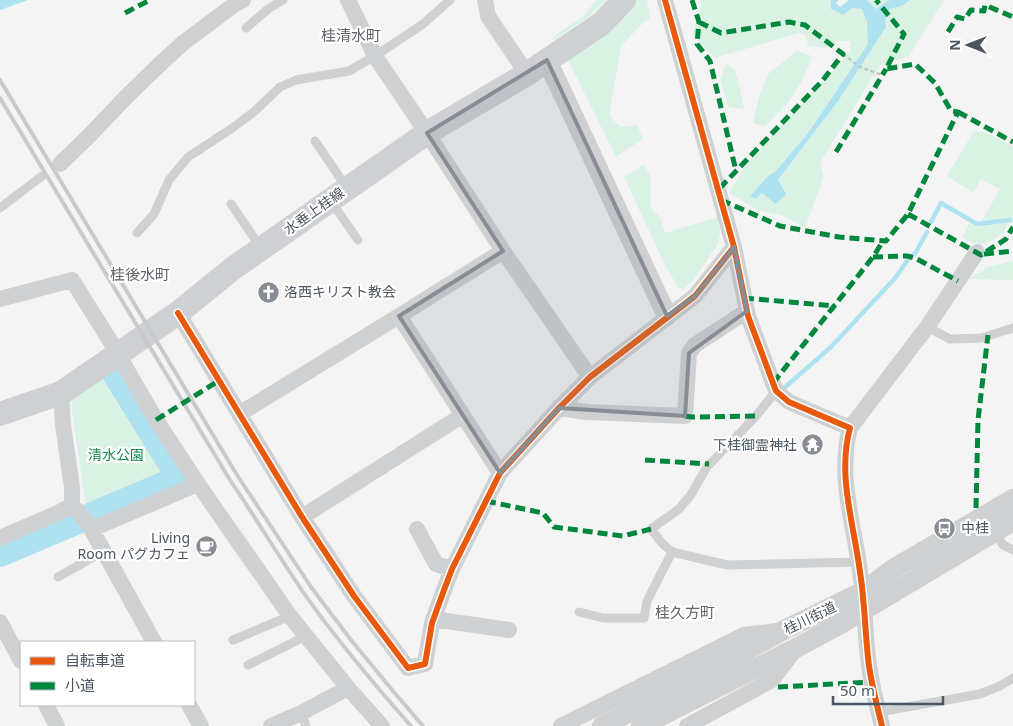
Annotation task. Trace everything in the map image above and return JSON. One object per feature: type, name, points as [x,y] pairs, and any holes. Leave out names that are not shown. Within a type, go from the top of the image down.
[{"type":"main road","name":"水垂上桂線","points":[[1,411],[61,393],[178,313],[232,269],[427,133],[527,74],[600,24],[624,0]]},
{"type":"street","points":[[60,164],[176,49],[243,0]]},
{"type":"street","points":[[348,0],[375,56],[503,251],[590,378]]},
{"type":"street","points":[[485,0],[488,16],[527,74]]},
{"type":"street","points":[[665,0],[734,247],[747,311],[776,391],[789,402],[850,428]]},
{"type":"street","points":[[547,60],[667,316]]},
{"type":"street","points":[[178,313],[302,516],[354,596],[408,668],[425,664],[433,619],[452,569],[500,473],[559,408],[590,378],[695,296],[734,247]]},
{"type":"street","points":[[239,414],[503,251]]},
{"type":"street","points":[[880,719],[869,667],[859,562],[848,506],[845,463],[846,444],[850,428],[927,328],[977,252]]},
{"type":"street","points":[[0,299],[72,280],[156,420],[198,484],[290,616],[348,688],[382,726]]},
{"type":"street","points":[[559,408],[587,412],[685,416],[689,353],[695,345],[747,311]]},
{"type":"street","points":[[399,316],[500,473]]},
{"type":"street","points":[[61,393],[63,425],[72,487],[83,517],[153,641]]},
{"type":"street","points":[[302,516],[463,414]]},
{"type":"street","points":[[0,538],[60,512],[83,517],[198,484]]},
{"type":"street","name":"桂川街道","points":[[602,726],[784,630],[863,601],[893,569],[1013,499]]},
{"type":"street","name":"桂川街道","points":[[641,726],[796,648],[863,601],[1013,520]]},
{"type":"street","points":[[417,529],[436,564],[452,569]]},
{"type":"street","points":[[433,619],[510,630]]},
{"type":"street","points":[[0,622],[20,659]]},
{"type":"street","points":[[561,726],[744,635],[784,630]]},
{"type":"street","points":[[687,726],[772,680],[796,648]]},
{"type":"street","points":[[271,726],[304,720],[348,688]]},
{"type":"street","points":[[47,706],[58,726]]},
{"type":"street","points":[[190,706],[201,726]]},
{"type":"lane","points":[[246,28],[268,9],[283,0]]},
{"type":"lane","points":[[137,233],[154,214],[169,180],[188,157],[255,111],[280,87],[296,80],[348,70],[375,56],[422,24],[450,0]]},
{"type":"lane","points":[[315,141],[358,240]]},
{"type":"lane","points":[[0,208],[42,176]]},
{"type":"lane","points":[[231,204],[262,248]]},
{"type":"lane","points":[[927,328],[950,339],[981,338],[1013,328]]},
{"type":"lane","points":[[776,391],[756,416],[707,466],[690,496],[679,510],[651,529],[672,552],[727,565],[859,562]]},
{"type":"lane","points":[[995,530],[1003,545],[1013,550]]},
{"type":"lane","points":[[58,577],[104,551]]},
{"type":"lane","points":[[579,612],[603,618],[644,618],[647,601],[672,552]]},
{"type":"lane","points":[[233,640],[290,616]]},
{"type":"lane","points":[[248,665],[306,636]]},
{"type":"lane","points":[[880,719],[980,694],[1000,686],[1013,678]]},
{"type":"path","points":[[843,54],[860,67],[882,75]]},
{"type":"highlighted area","points":[[547,60],[667,316],[695,296],[734,247],[747,311],[689,353],[685,416],[559,408],[500,473],[399,316],[503,251],[427,133]]},
{"type":"green space","points":[[596,0],[606,0],[586,19],[552,41],[555,35],[584,16]]},
{"type":"green space","points":[[629,0],[647,0],[650,18],[621,46],[609,115],[620,127],[637,125],[643,139],[616,157],[568,60]]},
{"type":"green space","points":[[700,0],[831,0],[831,9],[862,9],[867,22],[868,44],[808,133],[775,172],[769,175],[750,196],[755,199],[778,181],[838,101],[886,27],[885,22],[889,9],[902,6],[910,0],[944,0],[909,56],[880,65],[820,163],[824,176],[805,228],[784,216],[758,210],[729,193],[746,164],[850,52],[851,41],[839,41],[823,48],[808,46],[806,35],[799,33],[715,58],[692,34],[701,5]]},
{"type":"green space","points":[[867,0],[889,0],[876,9]]},
{"type":"green space","points":[[797,51],[812,56],[808,69],[798,88],[786,105],[764,127],[753,123],[759,96],[769,73]]},
{"type":"green space","points":[[726,64],[734,69],[744,109],[729,107],[720,80]]},
{"type":"green space","points":[[974,131],[985,132],[1013,147],[1013,223],[1008,223],[1003,233],[986,244],[972,243],[963,237],[969,223],[978,228],[1000,189],[980,179],[974,193],[947,176]]},
{"type":"green space","points":[[643,165],[649,172],[651,208],[660,217],[665,233],[719,217],[720,234],[718,244],[694,279],[683,290],[678,287],[665,265],[624,177]]},
{"type":"green space","points":[[1013,261],[1013,280],[968,279],[988,267]]},
{"type":"green space","name":"清水公園","points":[[108,371],[172,475],[90,511],[86,506],[71,405],[76,392]]},
{"type":"water","points":[[0,0],[28,0],[0,10]]},
{"type":"water","points":[[831,0],[839,0],[836,3],[840,7],[849,0],[867,0],[876,9],[889,0],[910,0],[902,6],[889,9],[885,22],[886,27],[838,101],[778,180],[786,194],[776,204],[762,193],[755,199],[750,196],[769,175],[775,172],[808,133],[868,44],[867,22],[862,9],[852,8],[843,15],[831,9]]},
{"type":"waterway","points":[[931,222],[941,203],[977,224],[1010,220]]},
{"type":"waterway","points":[[913,255],[927,232]]},
{"type":"waterway","points":[[784,388],[831,347],[896,277],[909,258]]},
{"type":"waterway","points":[[0,554],[175,480],[177,474],[114,372]]},
{"type":"railway","points":[[0,80],[237,475],[311,587],[351,640],[423,726]]},
{"type":"railway","points":[[0,98],[230,480],[294,578],[342,644],[411,726]]},
{"type":"marked path","points":[[125,13],[150,0]]},
{"type":"marked path","points":[[692,0],[699,22],[697,44],[710,61],[736,171]]},
{"type":"marked path","points":[[721,200],[780,226],[839,237],[886,241],[908,214],[958,112],[951,111],[935,83],[915,64],[886,69],[904,34],[876,0]]},
{"type":"marked path","points":[[948,32],[957,17],[965,19],[971,10],[984,11],[985,5],[1013,17]]},
{"type":"marked path","points":[[699,22],[721,33],[789,22],[805,25],[843,54],[823,80],[718,190]]},
{"type":"marked path","points":[[836,152],[886,69]]},
{"type":"marked path","points":[[958,112],[1013,142]]},
{"type":"marked path","points":[[908,214],[981,255],[1006,239],[1013,227]]},
{"type":"marked path","points":[[773,383],[873,257],[883,241]]},
{"type":"marked path","points":[[984,254],[1013,251]]},
{"type":"marked path","points":[[873,257],[907,256],[915,258],[958,281]]},
{"type":"marked path","points":[[744,298],[835,306]]},
{"type":"marked path","points":[[976,508],[978,420],[988,335]]},
{"type":"marked path","points":[[156,420],[220,380]]},
{"type":"marked path","points":[[685,416],[756,416]]},
{"type":"marked path","points":[[645,460],[709,464]]},
{"type":"marked path","points":[[486,501],[543,513],[554,527],[623,536],[651,529]]},
{"type":"marked path","points":[[778,687],[872,682]]},
{"type":"cycle path","points":[[665,0],[734,247],[748,316],[776,391],[789,402],[850,428],[846,446],[846,482],[862,584],[869,666],[882,726]]},
{"type":"cycle path","points":[[178,313],[302,517],[354,596],[408,668],[425,664],[432,623],[452,569],[500,473],[590,377],[695,296],[734,247]]},
{"type":"place","name":"洛西キリスト教会","points":[[268,292]]},
{"type":"place","name":"下桂御霊神社","points":[[813,445]]},
{"type":"place","name":"中桂","points":[[945,528]]},
{"type":"place","name":"Living Room パグカフェ","points":[[206,546]]},
{"type":"district","name":"桂清水町","points":[[351,36]]},
{"type":"district","name":"桂後水町","points":[[140,275]]},
{"type":"district","name":"桂久方町","points":[[685,613]]}]
